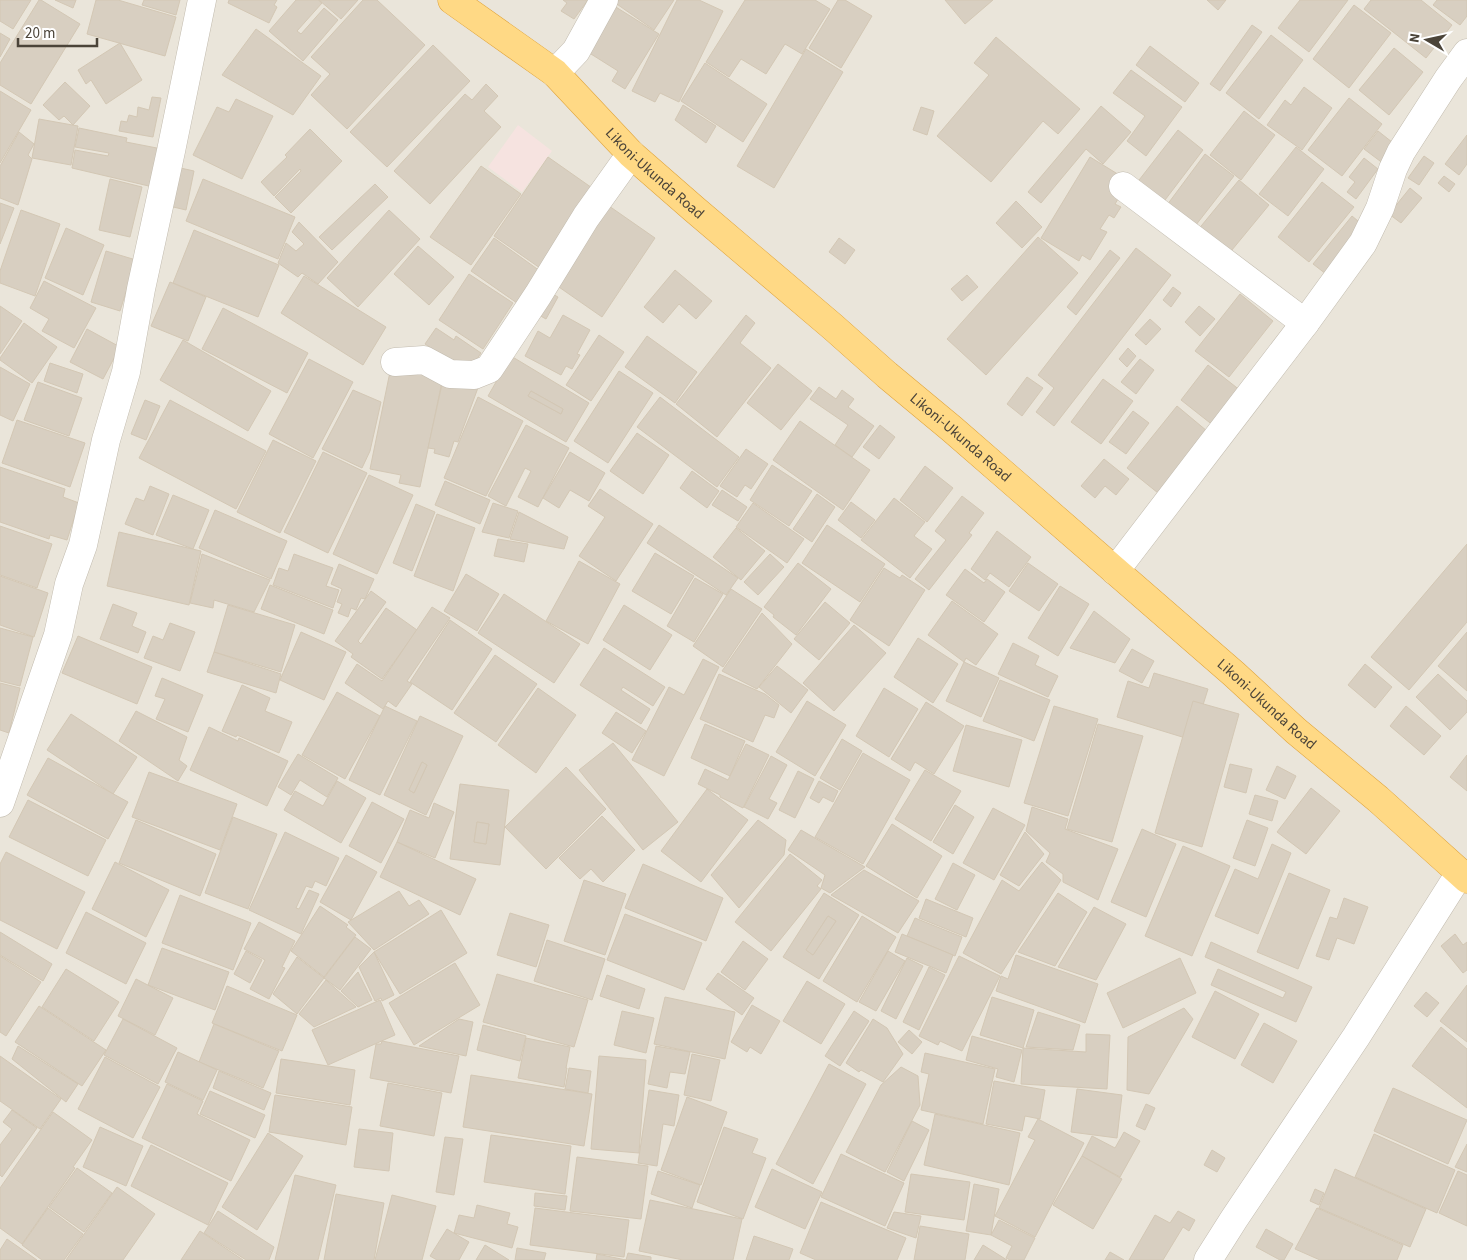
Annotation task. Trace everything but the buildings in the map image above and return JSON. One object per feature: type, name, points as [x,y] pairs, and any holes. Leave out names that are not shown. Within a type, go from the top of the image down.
[{"type":"highway","name":"Likoni-Ukunda Road","points":[[452,0],[555,73],[632,154],[694,209],[833,327],[887,376],[952,429],[1234,674],[1296,731],[1378,799],[1463,876]]},
{"type":"street","points":[[0,803],[58,635],[69,584],[83,545],[106,440],[126,372],[141,289],[172,151],[202,0]]},
{"type":"street","points":[[555,73],[576,51],[604,0]]},
{"type":"street","points":[[1115,571],[1305,323],[1363,243],[1380,208],[1392,169],[1401,152],[1467,53]]},
{"type":"street","points":[[395,362],[424,360],[450,374],[474,375],[489,369],[538,296],[586,216],[632,154]]},
{"type":"street","points":[[1123,186],[1305,323]]},
{"type":"street","points":[[1208,1260],[1463,876]]},
{"type":"shaded area","points":[[0,0],[1467,0],[1467,1260],[0,1260]]},
{"type":"shaded area","points":[[518,125],[552,151],[522,192],[488,167]]}]
